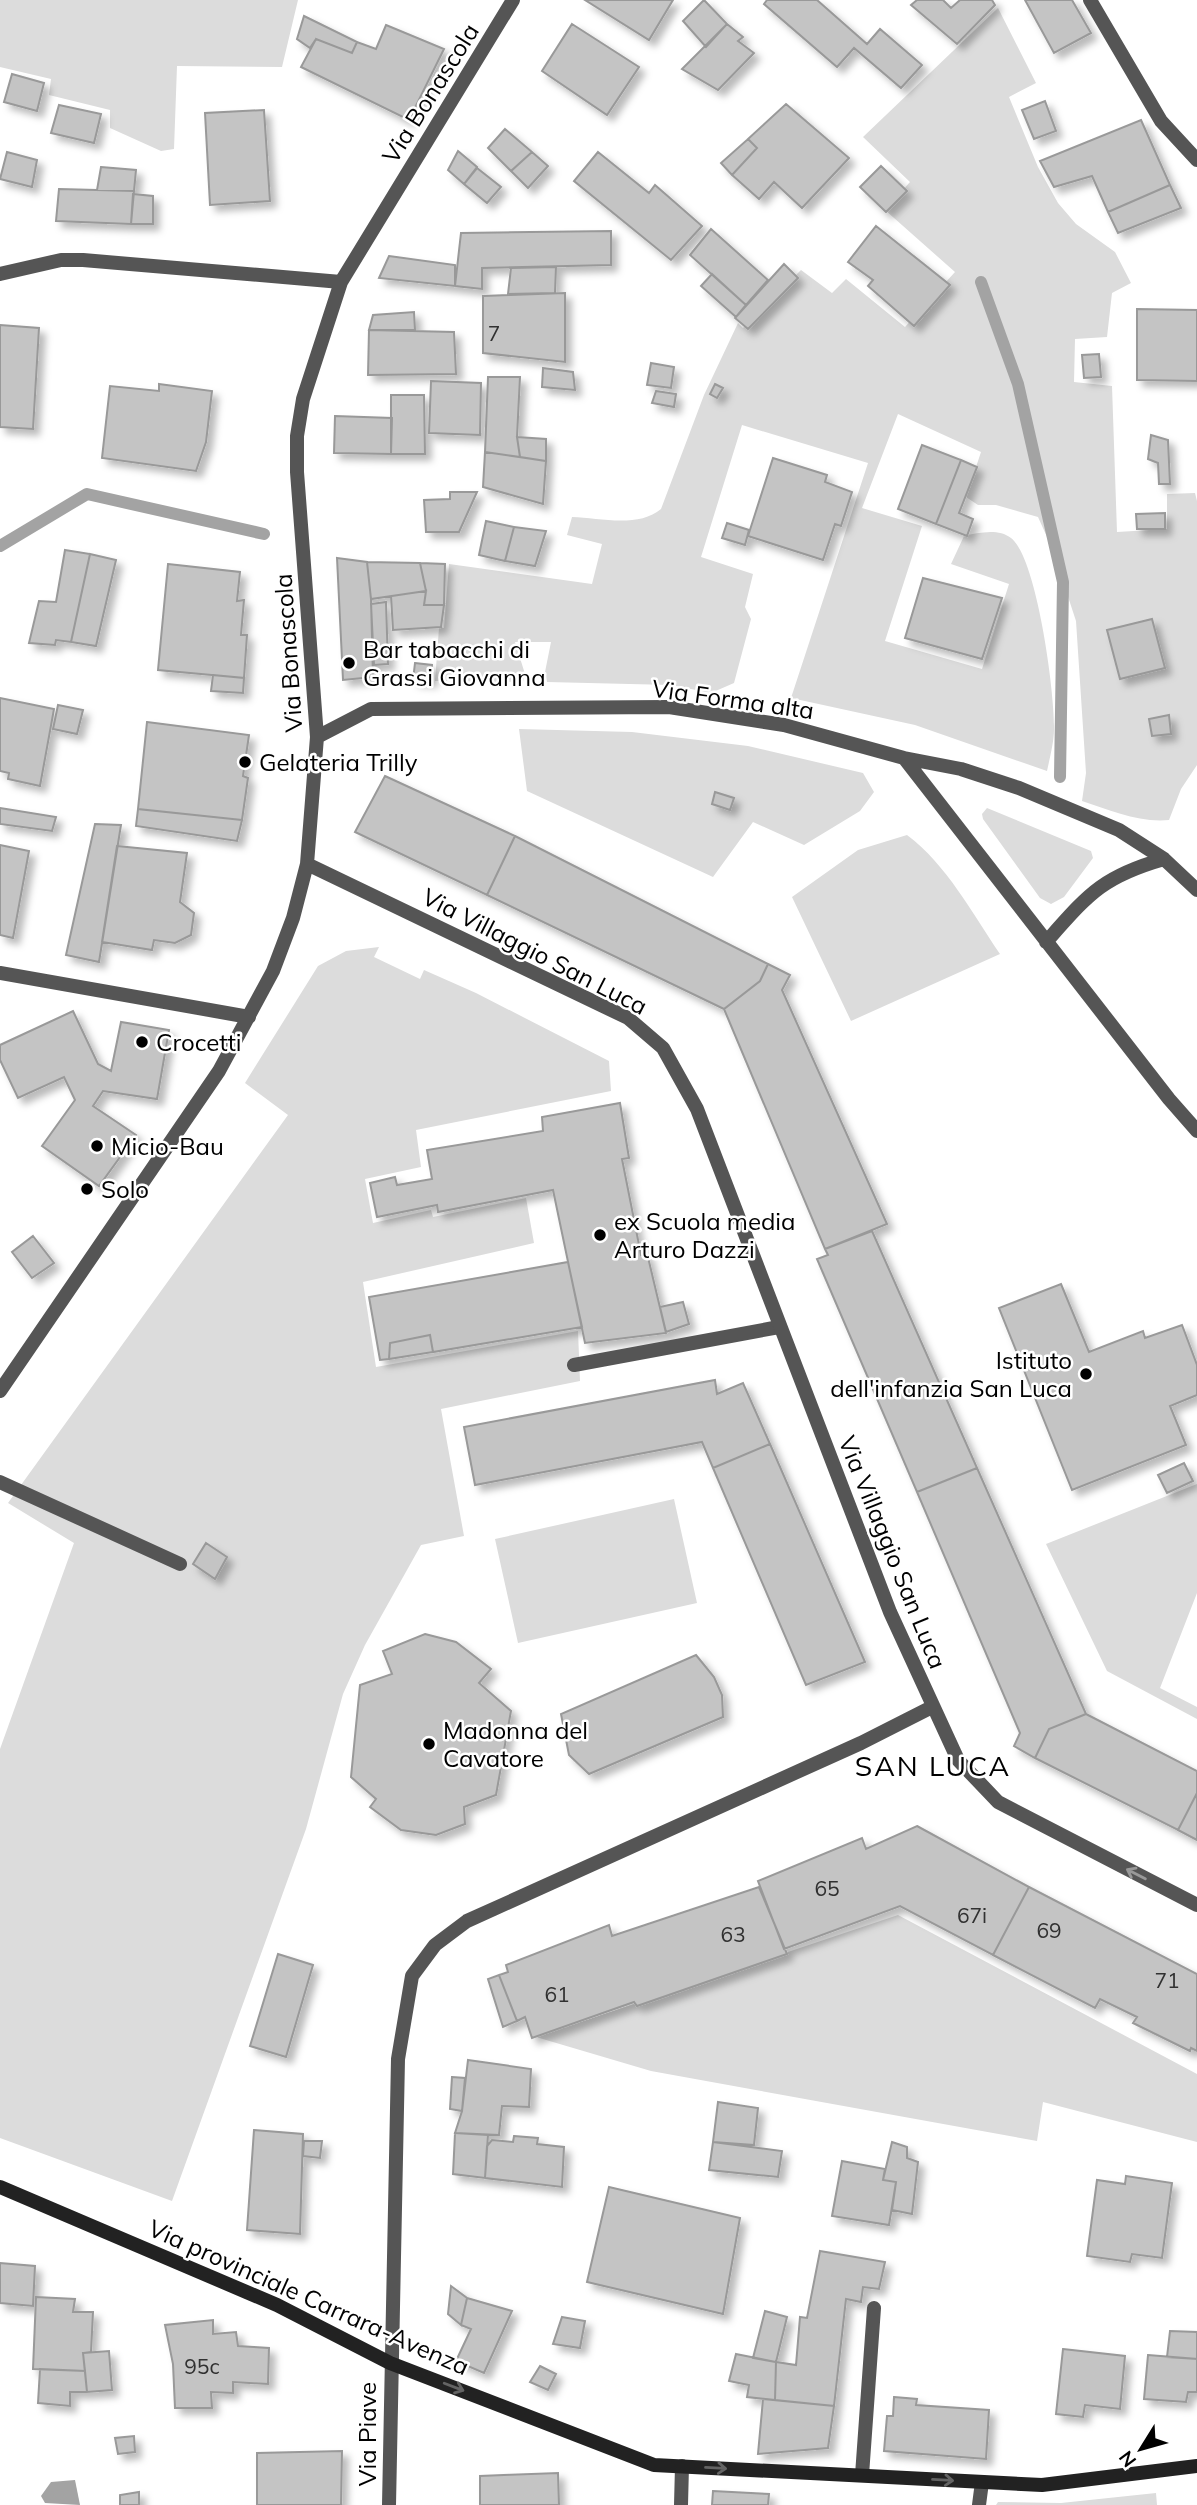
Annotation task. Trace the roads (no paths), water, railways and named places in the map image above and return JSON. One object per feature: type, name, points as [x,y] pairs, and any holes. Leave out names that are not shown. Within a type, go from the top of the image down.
[{"type":"main road","name":"Via provinciale Carrara-Avenza","points":[[0,2187],[277,2305],[390,2363],[654,2465],[1042,2485],[1197,2466]]},
{"type":"street","name":"Via Bonascola","points":[[0,1391],[219,1071],[273,971],[293,918],[307,864],[317,737],[297,436],[303,399],[341,282],[513,0]]},
{"type":"street","points":[[1090,0],[1161,121],[1197,160]]},
{"type":"street","points":[[0,274],[61,260],[83,260],[341,282]]},
{"type":"street","name":"Via Forma alta","points":[[317,737],[371,709],[669,707],[783,724],[904,758],[961,769],[1019,788],[1119,830],[1164,859],[1197,890]]},
{"type":"street","points":[[904,758],[1197,1131]]},
{"type":"street","points":[[1046,942],[1077,905],[1104,883],[1127,870],[1164,859]]},
{"type":"street","name":"Via Villaggio San Luca","points":[[307,864],[628,1018],[663,1048],[697,1109],[748,1236],[779,1327],[890,1612],[958,1760],[998,1802],[1197,1905]]},
{"type":"street","points":[[0,973],[249,1017]]},
{"type":"street","points":[[574,1365],[779,1327]]},
{"type":"street","points":[[0,1482],[180,1564]]},
{"type":"street","name":"Via Villaggio San Luca","points":[[390,2363],[398,2059],[412,1976],[435,1945],[467,1921],[851,1748],[932,1707]]},
{"type":"street","points":[[862,2475],[874,2308]]},
{"type":"street","name":"Via Piave","points":[[389,2505],[390,2363]]},
{"type":"street","points":[[681,2505],[682,2466]]},
{"type":"street","points":[[979,2505],[982,2482]]},
{"type":"waterway","points":[[981,282],[1018,384],[1063,582],[1060,777]]},
{"type":"waterway","points":[[0,546],[87,494],[264,534]]},
{"type":"place","name":"Bar tabacchi di Grassi Giovanna","points":[[349,663]]},
{"type":"place","name":"Gelateria Trilly","points":[[245,762]]},
{"type":"place","name":"Crocetti","points":[[142,1042]]},
{"type":"place","name":"Micio-Bau","points":[[97,1146]]},
{"type":"place","name":"Solo","points":[[87,1189]]},
{"type":"place","name":"ex Scuola media Arturo Dazzi","points":[[600,1235]]},
{"type":"place","name":"Istituto dell'infanzia San Luca","points":[[1086,1374]]},
{"type":"place","name":"Madonna del Cavatore","points":[[429,1744]]},
{"type":"district","name":"SAN LUCA","points":[[933,1765]]}]
